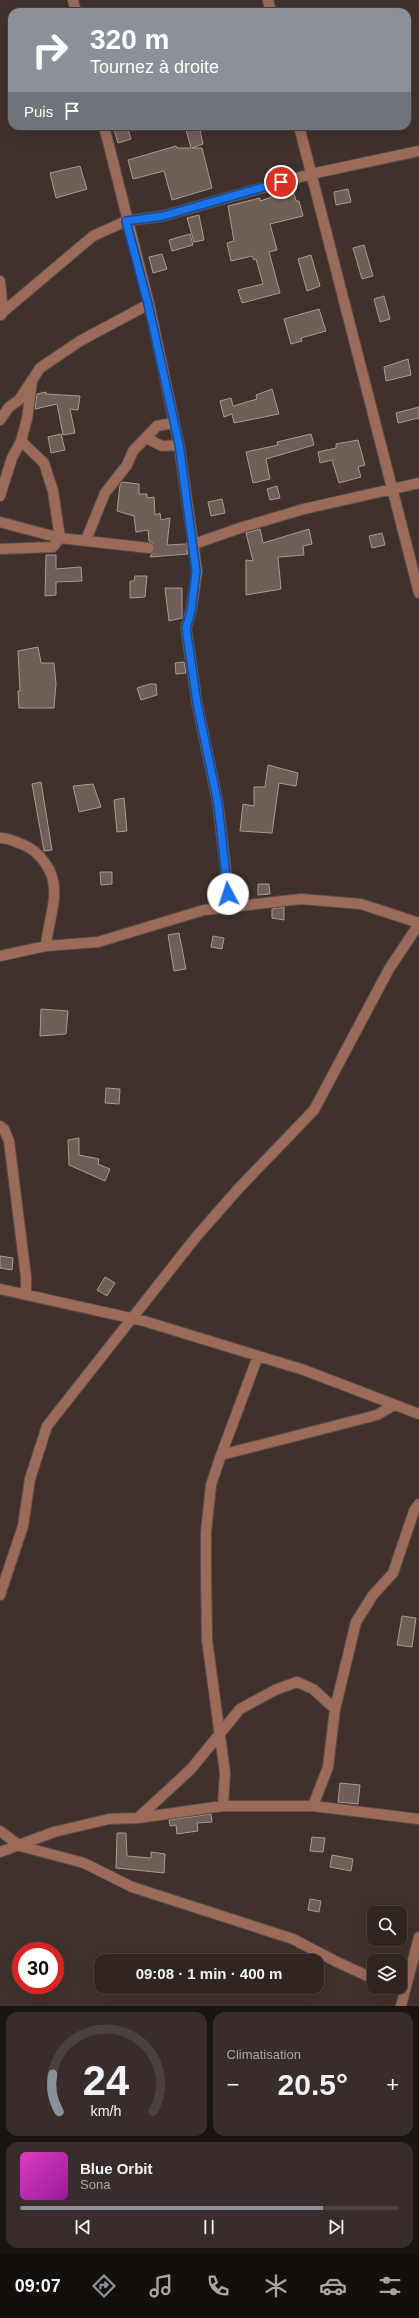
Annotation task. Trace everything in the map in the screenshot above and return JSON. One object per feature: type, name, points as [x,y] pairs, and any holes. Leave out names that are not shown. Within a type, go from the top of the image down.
[{"type":"street","points":[[105,130],[126,221],[148,304],[173,423],[179,444],[196,578],[191,611],[186,628],[198,711],[218,804],[230,907]]},
{"type":"street","points":[[300,130],[419,593]]},
{"type":"street","points":[[1,314],[93,236],[126,221],[163,216],[311,174],[419,151]]},
{"type":"street","points":[[0,282],[1,314]]},
{"type":"street","points":[[0,420],[8,407],[19,400],[40,368],[80,341],[148,304]]},
{"type":"street","points":[[0,496],[12,458],[21,441],[27,420],[32,381]]},
{"type":"street","points":[[86,540],[105,493],[127,465],[133,451],[157,426],[173,423]]},
{"type":"street","points":[[146,438],[162,446],[179,444]]},
{"type":"street","points":[[0,549],[53,547],[60,538],[54,491],[44,463],[21,441]]},
{"type":"street","points":[[192,545],[243,527],[304,509],[419,483]]},
{"type":"street","points":[[0,522],[60,538],[150,548]]},
{"type":"street","points":[[0,838],[7,838],[35,851],[52,873],[54,887],[46,946]]},
{"type":"street","points":[[0,956],[46,946],[98,942],[204,910],[301,899],[361,904],[419,923],[388,969],[314,1110],[239,1188],[201,1231],[47,1426],[30,1479],[23,1526],[0,1595]]},
{"type":"street","points":[[0,1126],[4,1128],[9,1141],[26,1277],[26,1295]]},
{"type":"street","points":[[0,1289],[132,1318],[304,1370],[419,1414]]},
{"type":"street","points":[[223,1806],[225,1774],[207,1640],[206,1532],[211,1485],[258,1356]]},
{"type":"street","points":[[221,1455],[377,1415],[394,1405]]},
{"type":"street","points":[[313,1806],[328,1767],[335,1709],[356,1622],[374,1595],[393,1573],[414,1511],[419,1504]]},
{"type":"street","points":[[138,1818],[191,1769],[220,1731],[240,1709],[275,1690],[297,1682],[313,1689],[335,1709]]},
{"type":"street","points":[[0,1852],[20,1846],[54,1832],[109,1819],[138,1818],[223,1806],[313,1806],[419,1819]]},
{"type":"street","points":[[0,1832],[20,1846],[84,1863],[132,1887],[293,1939],[342,1965],[367,1976]]},
{"type":"street","points":[[407,1973],[419,1937]]},
{"type":"street","points":[[401,2006],[402,1994]]},
{"type":"building","points":[[114,130],[128,130],[131,139],[118,143]]},
{"type":"building","points":[[186,130],[200,130],[203,144],[192,148],[202,148],[212,188],[172,200],[164,171],[133,179],[128,160],[176,146],[177,148],[191,148]]},
{"type":"building","points":[[80,166],[87,189],[56,198],[50,173]]},
{"type":"building","points":[[348,189],[351,202],[336,205],[334,192]]},
{"type":"building","points":[[293,190],[296,201],[299,201],[303,216],[270,224],[277,250],[269,252],[280,293],[242,303],[238,290],[263,284],[256,259],[254,260],[252,256],[231,261],[227,243],[234,241],[228,206],[260,198],[260,201]]},
{"type":"building","points":[[199,215],[204,240],[194,242],[187,218]]},
{"type":"building","points":[[190,234],[193,245],[172,251],[169,240]]},
{"type":"building","points":[[364,245],[373,276],[362,279],[353,248]]},
{"type":"building","points":[[162,254],[167,269],[153,273],[149,257]]},
{"type":"building","points":[[311,255],[320,286],[307,291],[298,259]]},
{"type":"building","points":[[384,296],[390,319],[380,322],[374,299]]},
{"type":"building","points":[[319,309],[326,331],[301,338],[302,341],[291,344],[284,319]]},
{"type":"building","points":[[408,359],[411,375],[386,381],[384,367]]},
{"type":"building","points":[[272,389],[279,414],[234,423],[232,414],[224,417],[220,401],[231,398],[233,406],[257,399],[256,395]]},
{"type":"building","points":[[46,392],[46,394],[80,396],[78,410],[70,409],[75,433],[63,435],[57,404],[35,409],[37,394]]},
{"type":"building","points":[[419,407],[419,418],[398,423],[396,413]]},
{"type":"building","points":[[61,434],[65,450],[51,453],[48,437]]},
{"type":"building","points":[[311,434],[314,445],[266,459],[270,479],[253,483],[246,452],[278,445],[277,442]]},
{"type":"building","points":[[358,440],[365,465],[358,467],[361,477],[339,483],[332,460],[320,463],[318,452],[336,448],[336,444]]},
{"type":"building","points":[[122,482],[139,484],[139,494],[147,494],[147,498],[154,497],[155,515],[160,513],[161,520],[170,518],[167,545],[185,544],[188,554],[150,557],[155,548],[153,543],[149,541],[148,530],[136,532],[134,516],[117,511],[120,485]]},
{"type":"building","points":[[277,486],[280,498],[270,500],[267,489]]},
{"type":"building","points":[[222,499],[225,513],[211,516],[208,502]]},
{"type":"building","points":[[260,529],[263,543],[309,529],[312,544],[303,546],[304,555],[278,557],[281,589],[246,595],[246,560],[253,561],[246,533]]},
{"type":"building","points":[[382,533],[385,545],[372,548],[369,536]]},
{"type":"building","points":[[46,555],[56,555],[56,569],[81,567],[82,581],[56,582],[56,595],[45,596]]},
{"type":"building","points":[[135,576],[147,576],[145,597],[130,598],[130,581],[134,581]]},
{"type":"building","points":[[165,588],[182,588],[182,618],[169,621]]},
{"type":"building","points":[[38,647],[41,663],[54,663],[56,684],[54,708],[19,708],[18,691],[20,691],[18,651]]},
{"type":"building","points":[[184,662],[186,673],[176,674],[175,663]]},
{"type":"building","points":[[150,684],[156,684],[157,695],[141,700],[137,688]]},
{"type":"building","points":[[268,765],[298,773],[296,786],[279,783],[272,833],[240,831],[243,804],[254,806],[254,787],[265,787]]},
{"type":"building","points":[[41,782],[52,850],[44,851],[32,784]]},
{"type":"building","points":[[93,784],[101,807],[79,812],[73,786]]},
{"type":"building","points":[[124,798],[127,831],[117,832],[114,800]]},
{"type":"building","points":[[100,872],[112,872],[112,884],[101,885]]},
{"type":"building","points":[[258,884],[269,884],[270,894],[258,895]]},
{"type":"building","points":[[284,907],[284,920],[272,918],[272,909]]},
{"type":"building","points":[[179,933],[186,969],[174,971],[168,935]]},
{"type":"building","points":[[213,936],[224,938],[222,949],[211,947]]},
{"type":"building","points":[[41,1009],[68,1011],[66,1034],[40,1036]]},
{"type":"building","points":[[106,1088],[120,1089],[119,1104],[105,1103]]},
{"type":"building","points":[[79,1138],[79,1155],[99,1159],[98,1164],[110,1169],[105,1181],[69,1165],[68,1140]]},
{"type":"building","points":[[0,1256],[13,1258],[12,1270],[0,1268]]},
{"type":"building","points":[[105,1277],[115,1283],[107,1296],[97,1290]]},
{"type":"building","points":[[402,1616],[416,1618],[412,1647],[397,1645]]},
{"type":"building","points":[[340,1783],[360,1785],[358,1804],[338,1802]]},
{"type":"building","points":[[211,1814],[212,1822],[197,1823],[198,1831],[177,1834],[176,1825],[170,1826],[169,1820]]},
{"type":"building","points":[[117,1833],[126,1833],[127,1856],[151,1858],[151,1852],[165,1854],[164,1873],[116,1868]]},
{"type":"building","points":[[312,1837],[325,1838],[323,1852],[310,1851]]},
{"type":"building","points":[[332,1855],[353,1859],[351,1871],[330,1867]]},
{"type":"building","points":[[310,1899],[321,1901],[319,1912],[308,1910]]},
{"type":"route","points":[[228,894],[218,804],[207,758],[186,628],[196,586],[196,571],[179,444],[173,423],[148,304],[126,221],[163,216],[281,182]]}]
